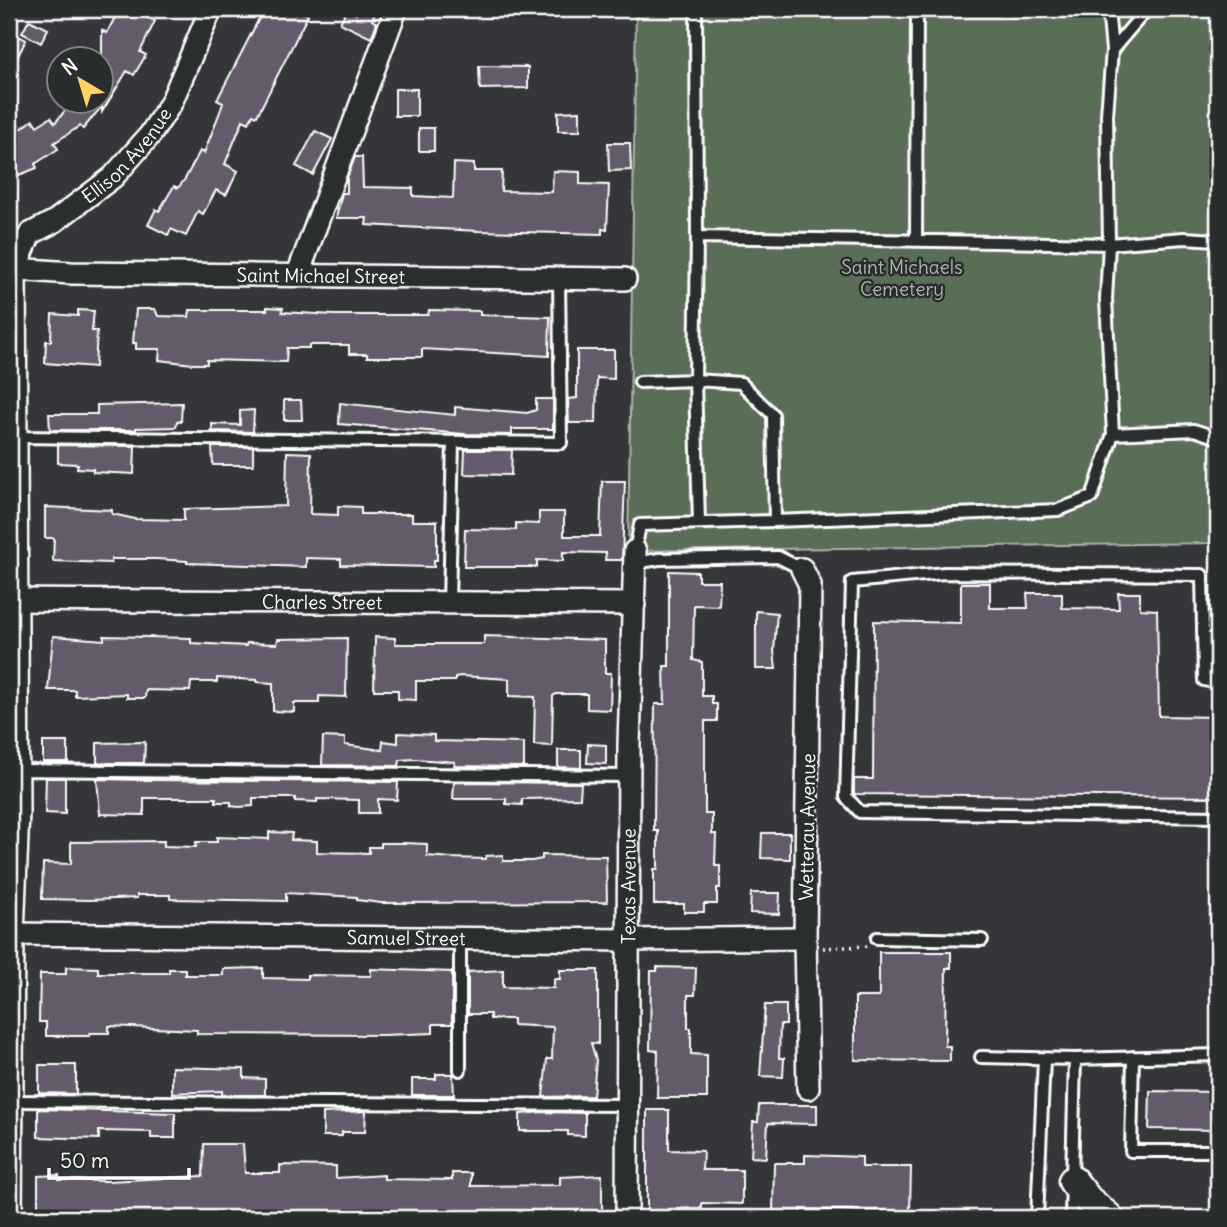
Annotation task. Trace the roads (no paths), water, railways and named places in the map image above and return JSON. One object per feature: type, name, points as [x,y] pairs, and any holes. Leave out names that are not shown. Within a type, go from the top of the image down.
[{"type":"main road","points":[[1073,1181],[1088,1200],[1109,1218]]},
{"type":"street","name":"Ellison Avenue","points":[[12,269],[30,234],[55,221],[113,177],[150,135],[171,103],[211,9]]},
{"type":"street","points":[[298,274],[396,9]]},
{"type":"street","name":"Saint Michael Street","points":[[12,269],[71,274],[625,279]]},
{"type":"street","points":[[11,1218],[12,269]]},
{"type":"street","name":"Texas Avenue","points":[[627,1218],[629,776],[635,557]]},
{"type":"street","name":"Wetterau Avenue","points":[[802,569],[810,585],[805,943],[808,1088]]},
{"type":"street","name":"Charles Street","points":[[12,600],[634,604]]},
{"type":"street","name":"Samuel Street","points":[[11,934],[805,943]]},
{"type":"lane","points":[[696,9],[698,237],[695,380],[699,523]]},
{"type":"lane","points":[[916,241],[917,9]]},
{"type":"lane","points":[[802,569],[778,557],[635,557],[640,525],[1058,510],[1092,497],[1112,435],[1106,311],[1109,244],[1107,116],[1112,50],[1108,9]]},
{"type":"lane","points":[[1112,50],[1147,9]]},
{"type":"lane","points":[[698,237],[1109,244],[1184,238],[1218,240]]},
{"type":"lane","points":[[12,437],[561,443],[559,277]]},
{"type":"lane","points":[[640,382],[695,380],[741,383],[773,415],[775,521]]},
{"type":"lane","points":[[1112,435],[1194,430],[1218,438]]},
{"type":"lane","points":[[450,603],[453,442]]},
{"type":"lane","points":[[1218,683],[1204,680],[1202,575],[946,573],[852,582],[846,797],[860,812],[1218,817]]},
{"type":"lane","points":[[13,770],[629,776]]},
{"type":"lane","points":[[460,938],[460,1070]]},
{"type":"lane","points":[[877,939],[982,940]]},
{"type":"lane","points":[[981,1057],[1075,1059],[1218,1055]]},
{"type":"lane","points":[[1133,1057],[1131,1150],[1218,1151]]},
{"type":"lane","points":[[1037,1218],[1044,1059]]},
{"type":"lane","points":[[1071,1218],[1075,1059]]},
{"type":"lane","points":[[10,1101],[628,1105]]},
{"type":"park label","name":"Saint Michaels Cemetery","points":[[902,278]]}]
